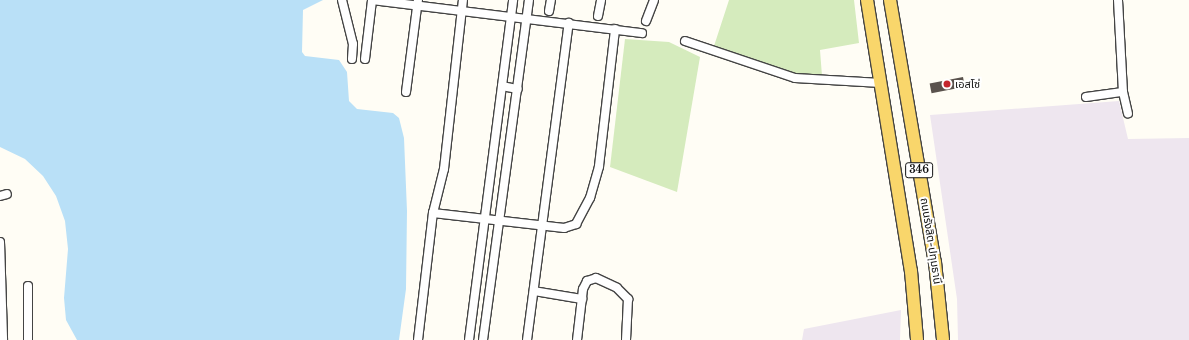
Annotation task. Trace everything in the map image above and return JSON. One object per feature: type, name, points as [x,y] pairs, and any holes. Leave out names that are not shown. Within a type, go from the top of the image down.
[{"type":"main road","name":"346","points":[[867,0],[911,271],[917,340]]},
{"type":"main road","name":"ถนนรังสิต-ปทุมธานี","points":[[890,0],[935,262],[943,340]]},
{"type":"street","points":[[342,0],[353,44],[352,59]]},
{"type":"street","points":[[365,59],[372,0],[418,4],[462,11],[642,33]]},
{"type":"street","points":[[418,340],[433,213],[444,169],[463,0]]},
{"type":"street","points":[[469,340],[486,220],[513,0]]},
{"type":"street","points":[[483,340],[501,222],[529,0]]},
{"type":"street","points":[[549,11],[551,0]]},
{"type":"street","points":[[598,16],[601,0]]},
{"type":"street","points":[[646,21],[654,0]]},
{"type":"street","points":[[1118,0],[1123,92],[1128,113]]},
{"type":"street","points":[[406,92],[418,4]]},
{"type":"street","points":[[527,340],[569,23]]},
{"type":"street","points":[[433,213],[542,227],[573,227],[590,198],[599,166],[615,29]]},
{"type":"street","points":[[685,41],[794,78],[881,83]]},
{"type":"street","points":[[502,86],[518,89]]},
{"type":"street","points":[[1086,96],[1123,92]]},
{"type":"street","points":[[0,242],[3,340]]},
{"type":"street","points":[[577,340],[582,299],[587,281],[591,278],[625,293],[630,309],[626,340]]},
{"type":"street","points":[[28,286],[28,340]]},
{"type":"street","points":[[534,291],[582,299]]},
{"type":"shaded area","points":[[1119,101],[1128,139],[1189,138],[1189,340],[958,340],[957,299],[930,115]]},
{"type":"shaded area","points":[[901,310],[900,340],[802,340],[804,329]]},
{"type":"green space","points":[[729,0],[854,0],[859,43],[820,50],[822,76],[785,72],[714,46]]},
{"type":"green space","points":[[625,39],[669,42],[700,57],[677,192],[610,167]]},
{"type":"water","points":[[0,0],[323,0],[303,10],[302,52],[305,56],[339,60],[347,72],[349,101],[357,109],[393,113],[399,118],[404,138],[407,211],[406,289],[399,340],[77,340],[66,320],[64,298],[68,249],[65,221],[56,196],[43,176],[25,159],[0,147]]},
{"type":"building","name":"เอสโซ่","points":[[963,77],[965,87],[932,93],[930,83]]},
{"type":"place","name":"เอสโซ่","points":[[947,84]]}]
